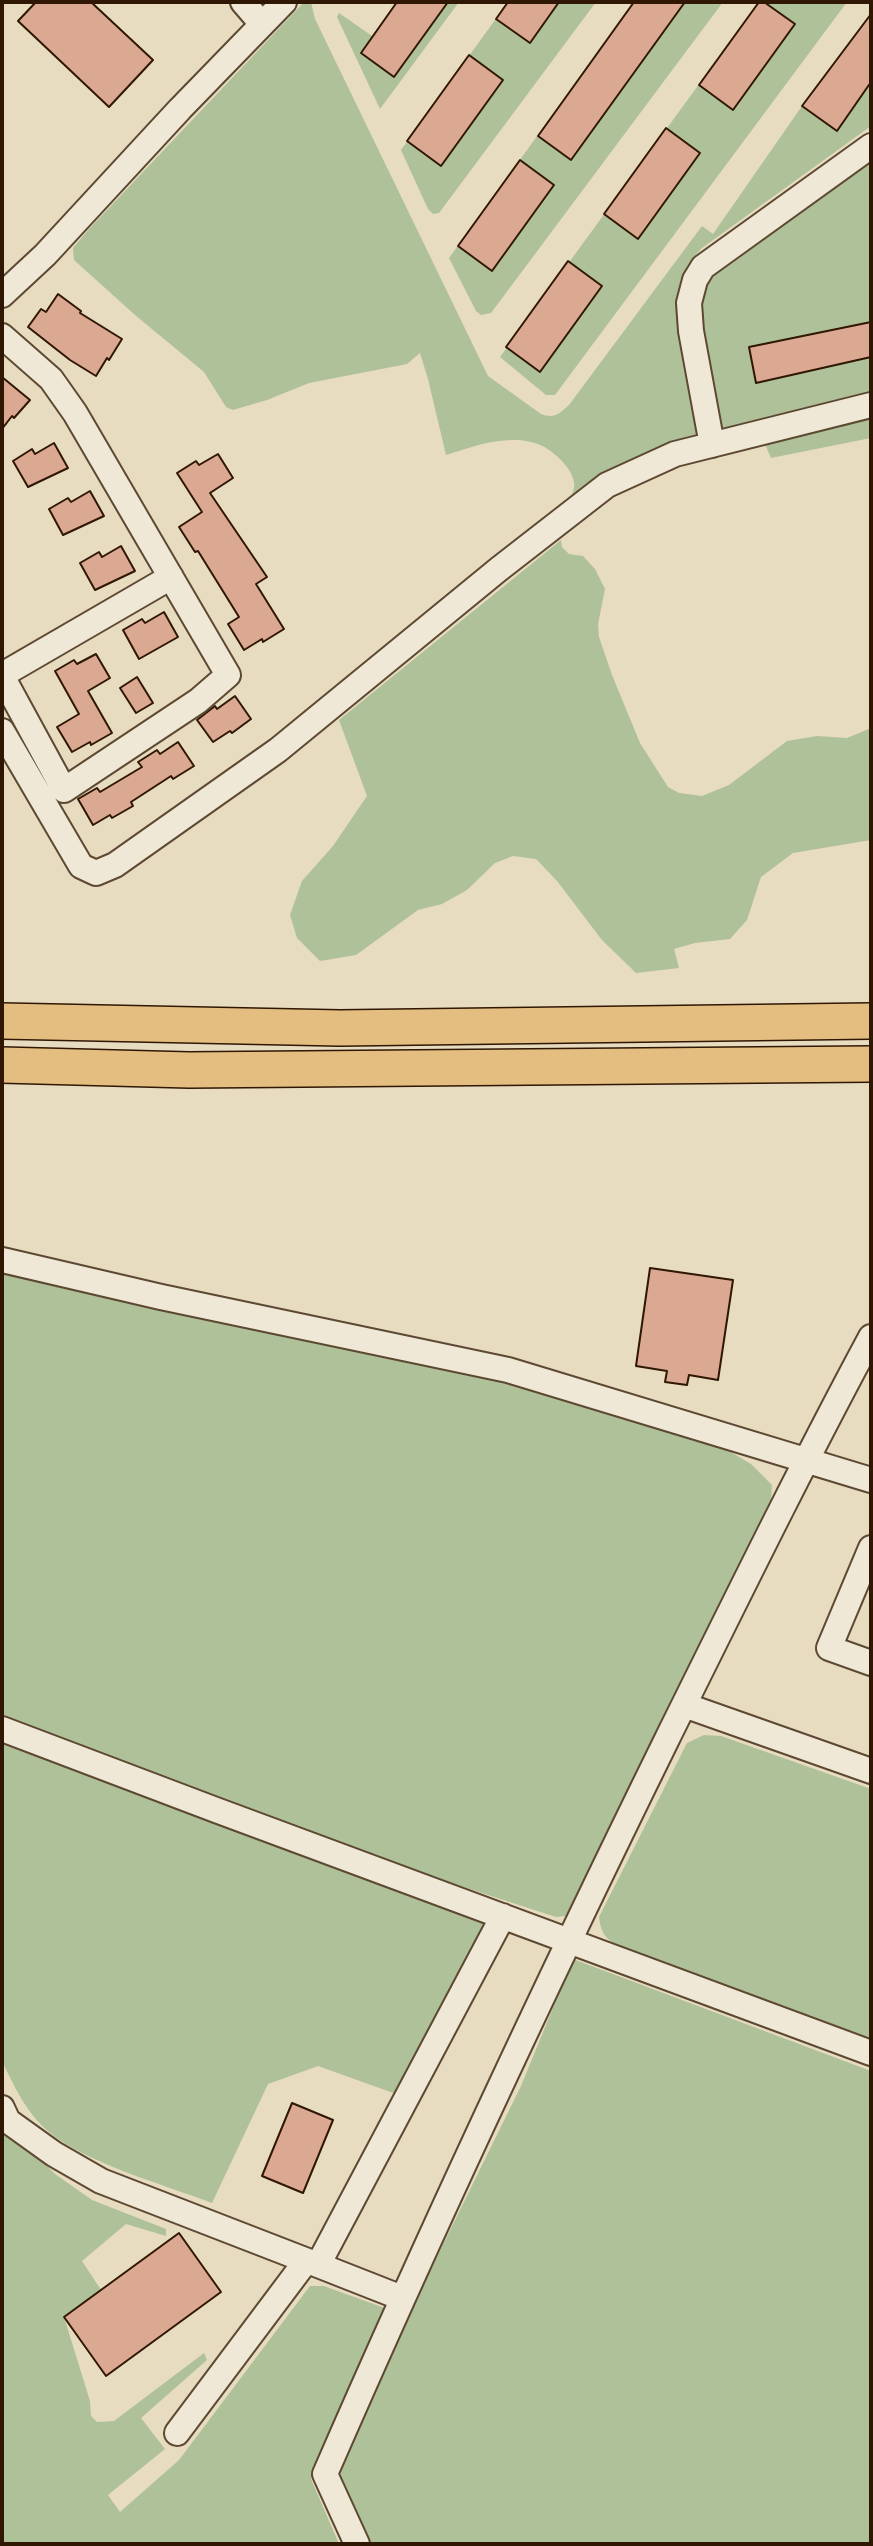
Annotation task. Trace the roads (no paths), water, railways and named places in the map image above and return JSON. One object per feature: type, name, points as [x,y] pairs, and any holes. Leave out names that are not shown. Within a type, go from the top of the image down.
[{"type":"highway","points":[[2,1021],[340,1028],[871,1021]]},
{"type":"highway","points":[[2,1065],[189,1070],[871,1063]]},
{"type":"street","points":[[243,2],[262,24]]},
{"type":"street","points":[[2,295],[46,255],[284,2]]},
{"type":"street","points":[[712,445],[691,331],[689,303],[695,280],[704,267],[871,146]]},
{"type":"street","points":[[2,336],[51,379],[75,413],[171,577],[228,675],[198,701],[64,790],[2,676],[171,577]]},
{"type":"street","points":[[2,731],[81,866],[96,873],[115,865],[278,750],[607,485],[675,454],[871,405]]},
{"type":"street","points":[[2,1260],[161,1297],[508,1370],[806,1458],[871,1480]]},
{"type":"street","points":[[357,2544],[325,2474],[402,2298],[567,1942],[806,1458],[871,1337]]},
{"type":"street","points":[[869,1561],[829,1648],[871,1663]]},
{"type":"street","points":[[684,1704],[871,1771]]},
{"type":"street","points":[[2,1729],[410,1884],[871,2053]]},
{"type":"street","points":[[177,2433],[312,2263],[503,1916]]},
{"type":"street","points":[[4,2117],[54,2154],[101,2181],[402,2298]]}]
